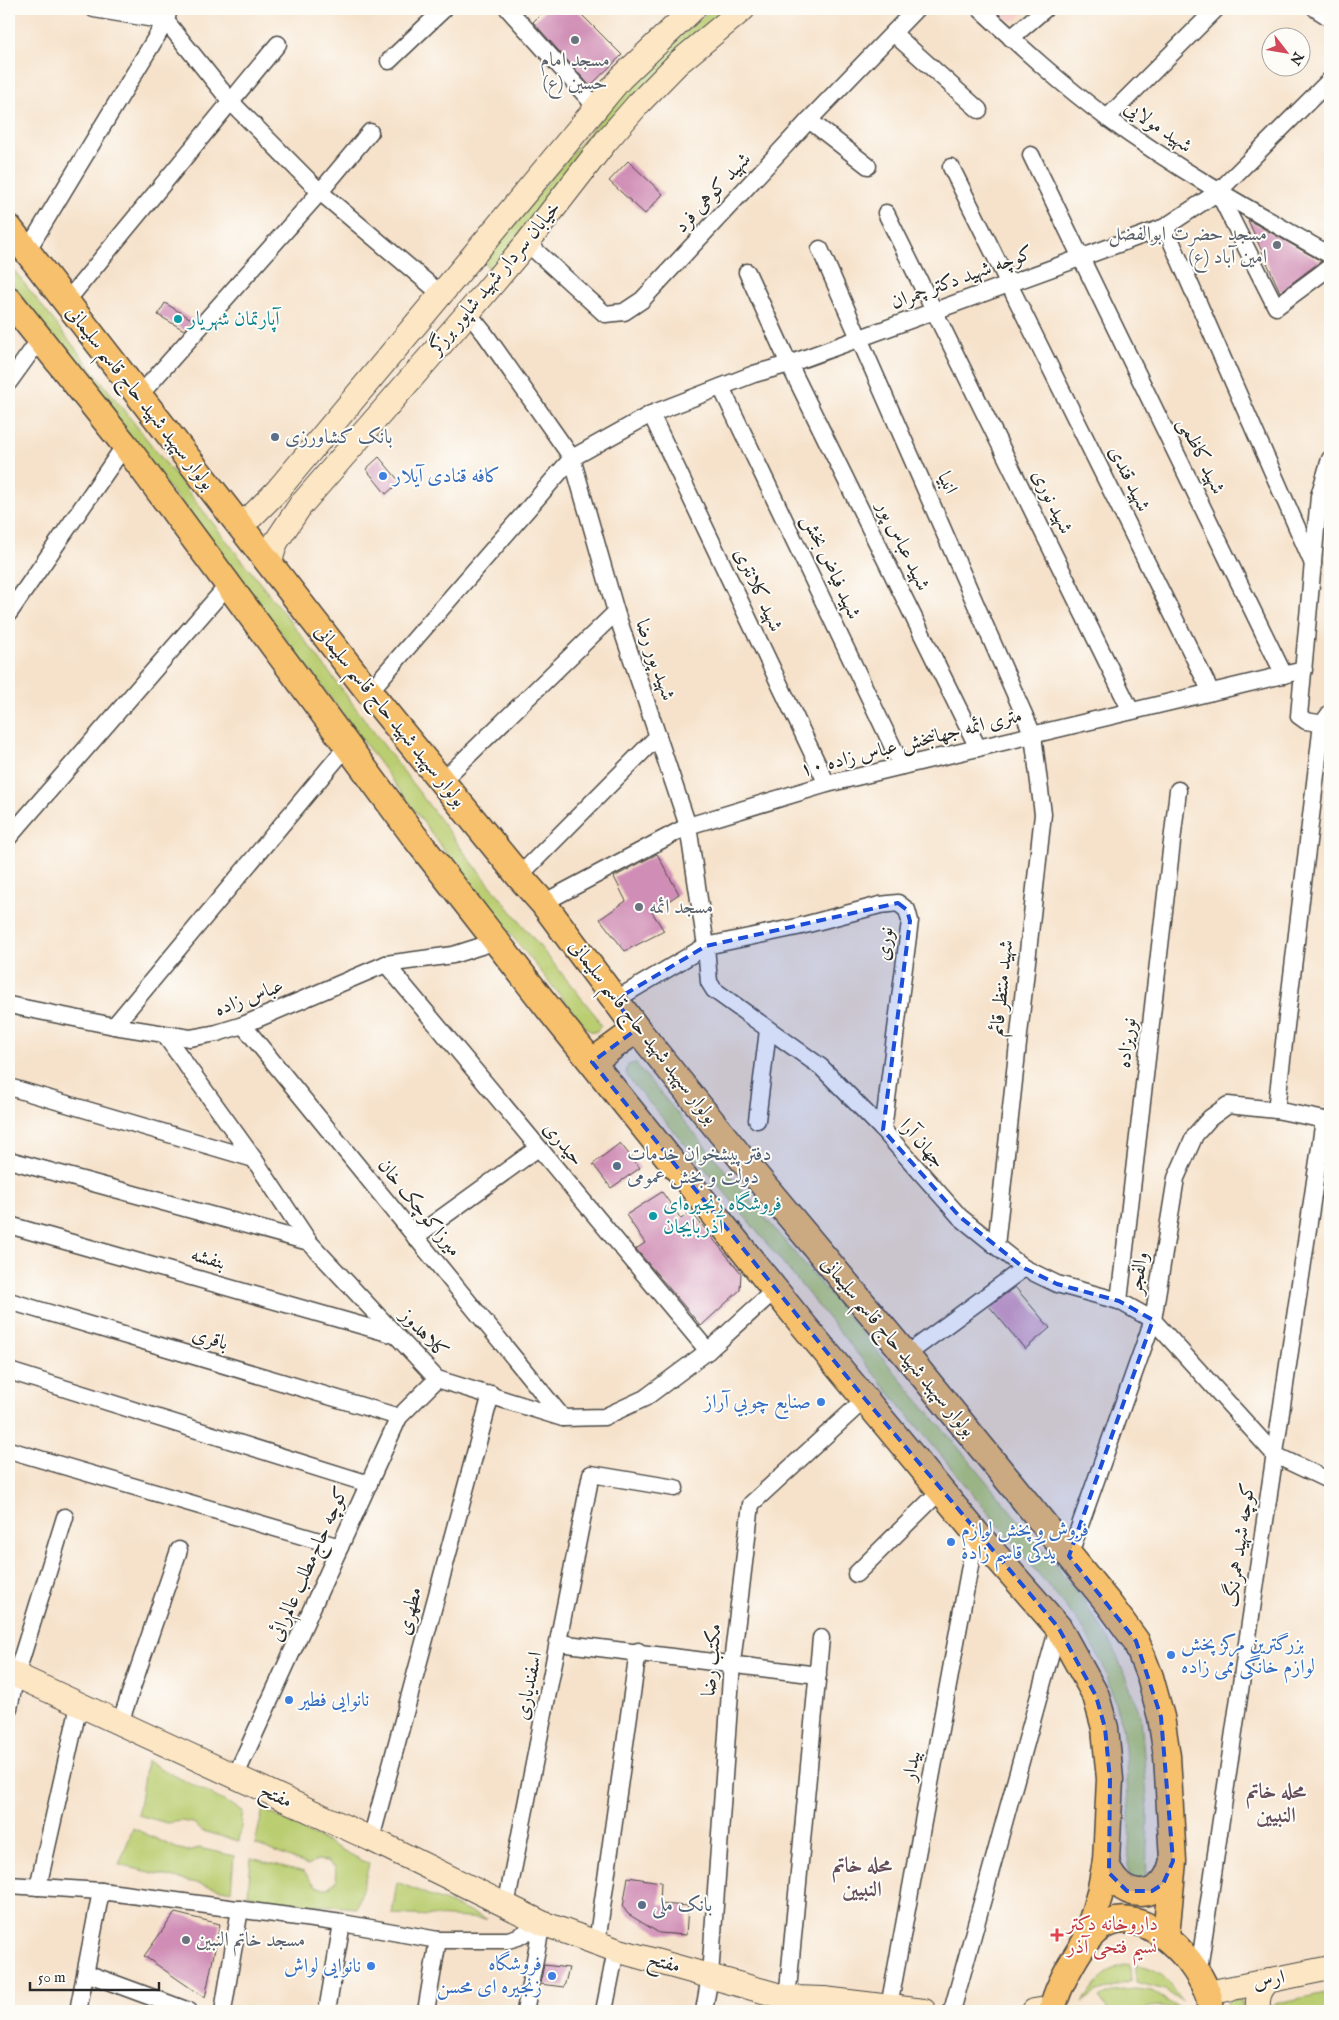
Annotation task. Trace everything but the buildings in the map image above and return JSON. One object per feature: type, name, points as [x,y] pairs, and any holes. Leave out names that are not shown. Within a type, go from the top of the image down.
[{"type":"main road","name":"خیابان سردار شهید شاپور برزگر","points":[[237,524],[252,516],[277,491],[620,78],[693,9]]},
{"type":"main road","name":"خیابان سردار شهید شاپور برزگر","points":[[270,564],[276,542],[300,506],[468,313],[606,141],[678,63],[743,9]]},
{"type":"main road","name":"بولوار سپهبد شهید حاج قاسم سلیمانی","points":[[9,228],[138,397],[369,692],[441,782],[519,876],[544,903],[637,1029],[750,1170],[906,1355],[1110,1604],[1136,1641],[1150,1677],[1161,1717],[1167,1756],[1173,1861],[1166,1936]]},
{"type":"main road","points":[[441,294],[468,313]]},
{"type":"main road","name":"بولوار سپهبد شهید حاج قاسم سلیمانی","points":[[9,300],[125,444],[414,836],[592,1062],[775,1290],[976,1534],[1058,1627],[1096,1696],[1105,1728],[1110,1779],[1106,1861],[1100,1893],[1086,1940]]},
{"type":"main road","points":[[277,491],[276,498],[279,504],[285,508],[300,506]]},
{"type":"main road","points":[[592,1062],[637,1029]]},
{"type":"main road","name":"مفتح","points":[[13,1674],[371,1839],[542,1923],[606,1947],[710,1976],[787,2004],[814,2011]]},
{"type":"main road","points":[[1106,1861],[1109,1873],[1116,1884],[1126,1891],[1139,1893],[1152,1891],[1162,1884],[1170,1874],[1173,1861]]},
{"type":"main road","points":[[1046,2010],[1086,1940],[1097,1930],[1110,1923],[1124,1920],[1139,1922],[1166,1936],[1205,1993]]},
{"type":"main road","name":"ارس","points":[[1205,1993],[1330,1968]]},
{"type":"main road","points":[[1258,2011],[1257,1998],[1261,1988],[1269,1980]]},
{"type":"main road","name":"مفتح","points":[[787,2004],[824,1998],[924,2011]]},
{"type":"street","points":[[94,9],[168,15],[231,102],[320,192],[441,294]]},
{"type":"street","points":[[389,61],[444,9]]},
{"type":"street","points":[[508,9],[596,107]]},
{"type":"street","name":"شهید کوهی فرد","points":[[526,243],[606,314],[624,312],[642,300],[809,120],[916,9]]},
{"type":"street","name":"شهید مولایی","points":[[980,9],[1011,38],[1107,118],[1218,192],[1330,255]]},
{"type":"street","points":[[1011,38],[1044,9]]},
{"type":"street","points":[[1107,118],[1216,9]]},
{"type":"street","points":[[1316,9],[1330,18]]},
{"type":"street","points":[[27,251],[168,15]]},
{"type":"street","points":[[893,33],[979,110]]},
{"type":"street","points":[[66,302],[278,44]]},
{"type":"street","name":"کوچه شهید دکتر چمران","points":[[369,692],[572,458],[651,414],[860,336],[1010,284],[1164,227],[1218,192],[1330,80]]},
{"type":"street","points":[[809,120],[868,166]]},
{"type":"street","points":[[138,397],[320,192],[370,132]]},
{"type":"street","name":"شهید کاظمی","points":[[1031,155],[1284,675]]},
{"type":"street","name":"شهید قندی","points":[[951,167],[1211,692]]},
{"type":"street","points":[[1218,192],[1276,307],[1330,267]]},
{"type":"street","points":[[886,213],[934,311]]},
{"type":"street","points":[[1164,227],[1313,564]]},
{"type":"street","name":"انبیا","points":[[820,249],[860,336],[1033,735]]},
{"type":"street","name":"شهید عباس پور","points":[[747,272],[789,364],[978,748]]},
{"type":"street","name":"شهید نوری","points":[[934,311],[1131,711]]},
{"type":"street","name":"شهید پور رضا","points":[[468,313],[485,334],[572,458],[616,612],[688,826],[706,946]]},
{"type":"street","points":[[9,382],[40,339]]},
{"type":"street","name":"شهید فیاض بخش","points":[[721,387],[902,766]]},
{"type":"street","name":"شهید کلانتری","points":[[651,414],[827,784]]},
{"type":"street","points":[[9,613],[125,444]]},
{"type":"street","points":[[1276,1110],[1327,720],[1306,721],[1299,716],[1319,496],[1330,459]]},
{"type":"street","points":[[9,837],[228,585]]},
{"type":"street","points":[[441,782],[616,612]]},
{"type":"street","name":"۱۰ متری ائمه جهانبخش عباس زاده","points":[[544,903],[688,826],[827,784],[1304,670]]},
{"type":"street","name":"شهید منتظر قائم","points":[[996,1246],[1043,814],[1033,735]]},
{"type":"street","points":[[519,876],[658,736]]},
{"type":"street","points":[[114,1026],[348,745]]},
{"type":"street","name":"نوریزاده","points":[[1119,1301],[1178,790]]},
{"type":"street","name":"نوری","points":[[706,946],[880,905],[898,903],[907,910],[910,921],[883,1130]]},
{"type":"street","name":"عباس زاده","points":[[9,1005],[114,1026],[190,1038],[217,1033],[243,1025],[386,964],[453,956],[497,941]]},
{"type":"street","points":[[615,1000],[706,946]]},
{"type":"street","name":"جهان آرا","points":[[706,946],[708,982],[714,990],[821,1067],[883,1130],[960,1217],[1024,1268],[1056,1284],[1119,1301],[1153,1320],[1275,1455]]},
{"type":"street","name":"حیدری","points":[[386,964],[708,1351]]},
{"type":"street","name":"میرزاکوچک خان","points":[[243,1025],[562,1418]]},
{"type":"street","points":[[757,1120],[768,1030]]},
{"type":"street","name":"کلاهدوز","points":[[164,1034],[254,1159],[309,1242],[437,1379],[491,1394],[562,1418],[604,1417],[645,1398],[708,1351],[775,1290]]},
{"type":"street","points":[[9,1087],[254,1159]]},
{"type":"street","name":"والفجر","points":[[1069,1556],[1153,1320],[1176,1178],[1195,1135],[1210,1118],[1228,1105],[1276,1110],[1327,1120]]},
{"type":"street","name":"کوچه شهید همرنگ","points":[[1205,1993],[1275,1455],[1327,1120]]},
{"type":"street","points":[[415,1237],[538,1148]]},
{"type":"street","points":[[9,1160],[309,1242]]},
{"type":"street","name":"بنفشه","points":[[9,1225],[395,1335]]},
{"type":"street","points":[[906,1355],[1024,1268]]},
{"type":"street","name":"باقری","points":[[9,1301],[399,1417]]},
{"type":"street","points":[[9,1371],[368,1484]]},
{"type":"street","name":"کوچه حاج‌مطلب عالم‌رائی","points":[[235,1777],[399,1417],[437,1379]]},
{"type":"street","name":"مطهری","points":[[371,1839],[491,1394]]},
{"type":"street","name":"مکتب رضا","points":[[704,2011],[710,1976],[732,1663],[751,1504],[865,1399]]},
{"type":"street","points":[[9,1450],[340,1547]]},
{"type":"street","points":[[1275,1455],[1330,1480]]},
{"type":"street","name":"اسفندیاری","points":[[506,1906],[560,1643],[591,1474],[675,1488]]},
{"type":"street","points":[[856,1574],[941,1490]]},
{"type":"street","points":[[9,1708],[13,1674],[65,1517]]},
{"type":"street","name":"بیدار","points":[[889,2007],[976,1534]]},
{"type":"street","points":[[120,1724],[179,1550]]},
{"type":"street","points":[[952,2011],[1058,1627]]},
{"type":"street","points":[[787,2004],[821,1638]]},
{"type":"street","points":[[560,1643],[732,1663],[818,1676]]},
{"type":"street","points":[[604,2011],[606,1947],[638,1651]]},
{"type":"street","points":[[38,1887],[79,1705]]},
{"type":"street","points":[[9,1885],[101,1891],[342,1923],[438,1940],[508,1940],[518,1937],[542,1923]]},
{"type":"street","points":[[78,2011],[101,1891]]},
{"type":"street","points":[[223,2011],[240,1909]]},
{"type":"street","points":[[327,2011],[342,1923]]},
{"type":"street","points":[[525,2011],[542,1923]]},
{"type":"street","points":[[426,2011],[438,1940]]},
{"type":"street","points":[[508,1940],[523,1950],[532,1975]]},
{"type":"street","points":[[86,1972],[189,2011]]},
{"type":"highlighted area","points":[[898,903],[907,910],[910,921],[883,1130],[960,1217],[1024,1268],[1057,1284],[1119,1301],[1153,1320],[1069,1556],[1136,1641],[1161,1717],[1173,1861],[1163,1884],[1152,1891],[1127,1891],[1109,1873],[1110,1779],[1105,1728],[1096,1696],[1079,1662],[1058,1627],[865,1399],[592,1062],[637,1029],[615,1000],[706,946]]},
{"type":"shaded area","points":[[996,9],[1029,9],[1016,20],[1007,20]]},
{"type":"green space","points":[[712,9],[731,9],[494,267],[487,267],[485,261],[592,129],[649,66]]},
{"type":"green space","points":[[9,264],[304,639],[470,860],[596,1016],[601,1026],[596,1032],[590,1031],[584,1025],[458,869],[320,683],[9,281]]},
{"type":"green space","points":[[635,1063],[982,1476],[1081,1597],[1113,1646],[1141,1716],[1148,1812],[1146,1881],[1131,1881],[1128,1868],[1130,1828],[1124,1733],[1104,1667],[1083,1628],[685,1144],[629,1079],[626,1072],[628,1065]]},
{"type":"green space","points":[[146,1761],[243,1811],[239,1841],[202,1831],[193,1823],[182,1821],[167,1823],[138,1815]]},
{"type":"green space","points":[[263,1809],[369,1864],[357,1908],[265,1900],[248,1894],[251,1858],[304,1872],[315,1885],[321,1888],[327,1888],[337,1881],[335,1867],[327,1861],[317,1860],[308,1865],[255,1844]]},
{"type":"green space","points":[[133,1828],[176,1848],[188,1851],[199,1848],[234,1856],[231,1891],[119,1865]]},
{"type":"green space","points":[[397,1882],[487,1919],[392,1914]]},
{"type":"green space","points":[[1130,1964],[1131,1981],[1095,1993],[1083,2002],[1108,1972]]},
{"type":"green space","points":[[1136,1965],[1158,1972],[1173,1988],[1182,2002],[1165,1990],[1136,1982]]},
{"type":"green space","points":[[1136,1989],[1152,1991],[1181,2010],[1162,2006],[1149,2007],[1142,2011],[1109,2011],[1099,1998],[1113,1991]]},
{"type":"green space","points":[[1330,1992],[1330,2009],[1323,2011],[1269,2011],[1270,2007],[1278,2003]]},
{"type":"green space","points":[[1240,1998],[1243,2011],[1229,2011],[1227,2002]]},
{"type":"place","name":"مسجد امام حسین (ع)","points":[[575,40]]},
{"type":"place","name":"مسجد حضرت ابوالفضل (ع) امین آباد","points":[[1277,245]]},
{"type":"place","name":"آپارتمان شهریار","points":[[178,319]]},
{"type":"place","name":"بانک کشاورزی","points":[[275,437]]},
{"type":"place","name":"کافه قنادی آیلار","points":[[383,476]]},
{"type":"place","name":"مسجد ائمه","points":[[639,907]]},
{"type":"place","name":"دفتر پیشخوان خدمات دولت و بخش عمومی","points":[[617,1166]]},
{"type":"place","name":"فروشگاه زنجیره‌ای آذربایجان","points":[[653,1216]]},
{"type":"place","name":"صنايع چوبي آراز","points":[[821,1402]]},
{"type":"place","name":"فروش و پخش لوازم یدکی قاسم زاده","points":[[951,1542]]},
{"type":"place","name":"بزرگترین مرکز پخش لوازم خانگی ممی زاده","points":[[1171,1655]]},
{"type":"place","name":"نانوایی فطیر","points":[[289,1700]]},
{"type":"place","name":"بانک ملی","points":[[642,1905]]},
{"type":"place","name":"داروخانه دکتر نسیم فتحی آذر","points":[[1057,1935]]},
{"type":"place","name":"مسجد خاتم النبین","points":[[186,1940]]},
{"type":"place","name":"نانوایی لواش","points":[[371,1966]]},
{"type":"place","name":"فروشگاه زنجیره ای محسن","points":[[552,1976]]},
{"type":"district","name":"محله خاتم النبیین","points":[[1276,1804]]},
{"type":"district","name":"محله خاتم النبیین","points":[[862,1878]]}]
